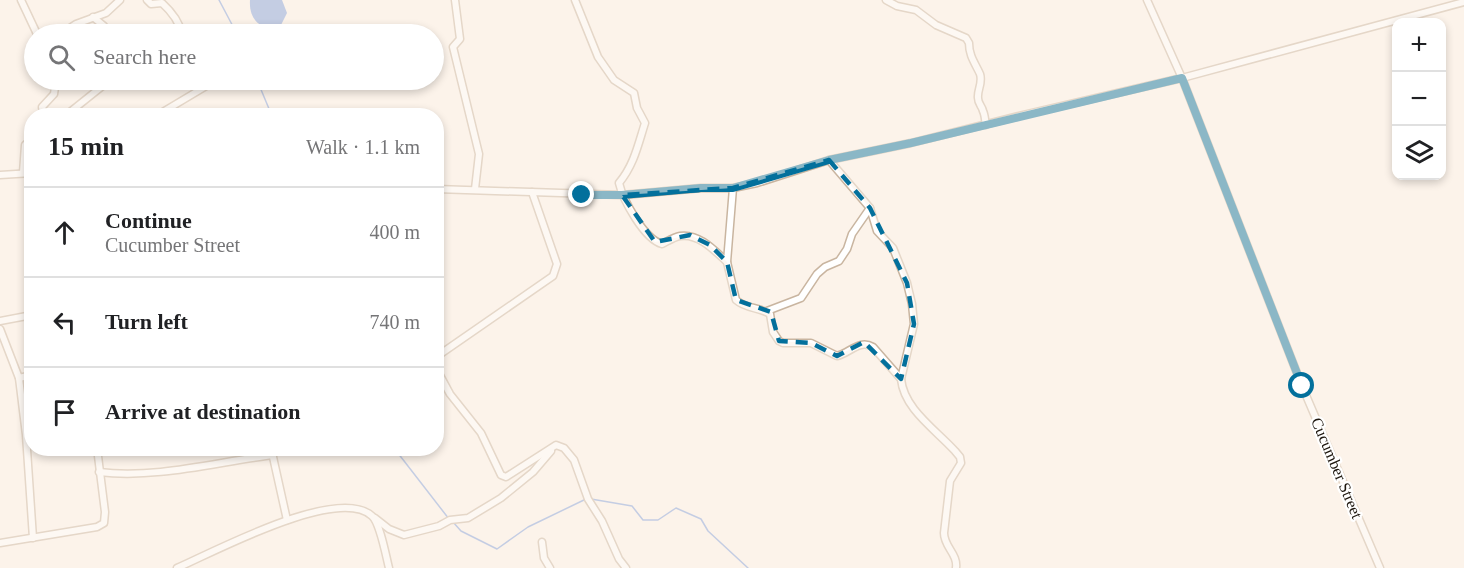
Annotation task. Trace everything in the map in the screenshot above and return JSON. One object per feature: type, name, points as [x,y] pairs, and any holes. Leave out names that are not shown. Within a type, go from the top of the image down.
[{"type":"street","points":[[21,0],[32,24]]},
{"type":"street","points":[[147,0],[151,3],[162,3],[179,24]]},
{"type":"street","points":[[455,0],[460,39],[453,47],[479,154],[475,189]]},
{"type":"street","points":[[575,0],[598,57],[614,80],[634,93],[637,108],[645,123],[634,162],[619,183],[622,195],[655,242],[662,243],[678,236],[690,236],[710,245],[727,262]]},
{"type":"street","points":[[886,0],[897,6],[916,10],[936,25],[966,38],[972,61],[980,75],[981,83],[977,96],[986,125]]},
{"type":"street","name":"Cucumber Street","points":[[1147,0],[1182,78],[1302,386],[1380,568]]},
{"type":"street","points":[[75,24],[106,13],[120,1]]},
{"type":"street","points":[[444,189],[622,195],[701,188],[733,188],[829,160],[1182,78],[1464,2]]},
{"type":"street","points":[[93,17],[102,24]]},
{"type":"street","points":[[42,108],[55,90]]},
{"type":"street","points":[[75,108],[98,90]]},
{"type":"street","points":[[170,108],[200,90]]},
{"type":"street","points":[[829,160],[870,208],[877,231],[893,248],[907,283],[914,324],[901,379],[904,397],[960,457],[961,463],[950,481],[944,540],[955,557],[956,568]]},
{"type":"street","points":[[0,175],[23,173],[24,164]]},
{"type":"street","points":[[733,188],[727,262],[736,300],[747,307],[767,311],[801,298],[817,274],[838,261],[848,249],[852,234],[870,208]]},
{"type":"street","points":[[444,351],[553,276],[557,264],[532,192]]},
{"type":"street","points":[[767,311],[772,316],[773,332],[776,338],[783,343],[811,343],[837,356],[861,344],[867,344],[873,346],[901,379]]},
{"type":"street","points":[[0,321],[24,316]]},
{"type":"street","points":[[0,329],[19,378],[24,421]]},
{"type":"street","points":[[19,378],[24,377]]},
{"type":"street","points":[[444,383],[481,433],[501,475],[506,477],[514,473],[556,445]]},
{"type":"street","points":[[177,568],[287,520],[318,511],[333,509],[365,511],[389,529],[404,535],[439,526],[450,520],[468,518],[501,498],[533,472],[556,445]]},
{"type":"street","points":[[556,445],[564,448],[574,460],[588,498],[626,568]]},
{"type":"street","points":[[28,456],[33,538]]},
{"type":"street","points":[[0,543],[97,527],[104,523],[105,512],[98,456]]},
{"type":"street","points":[[99,472],[122,475],[154,472],[248,456]]},
{"type":"street","points":[[273,456],[287,520]]},
{"type":"street","points":[[374,518],[389,568]]},
{"type":"street","points":[[542,542],[544,558],[550,568]]},
{"type":"highlighted area","points":[[829,160],[870,208],[907,283],[914,324],[901,379],[864,342],[837,356],[811,343],[779,341],[771,312],[736,300],[727,262],[710,245],[690,235],[655,242],[622,195],[733,188]]},
{"type":"water","points":[[250,0],[282,0],[287,13],[282,24],[260,24],[254,19]]},
{"type":"waterway","points":[[219,0],[232,24]]},
{"type":"waterway","points":[[261,90],[269,108]]},
{"type":"waterway","points":[[400,456],[449,519]]},
{"type":"waterway","points":[[453,522],[461,531],[497,549],[528,527],[586,499]]},
{"type":"waterway","points":[[591,499],[632,506],[643,520],[658,520],[676,508],[701,519],[708,531],[748,568]]},
{"type":"route","points":[[582,195],[622,195],[701,188],[733,188],[757,183],[829,160],[911,143],[1182,78],[1302,386]]}]
